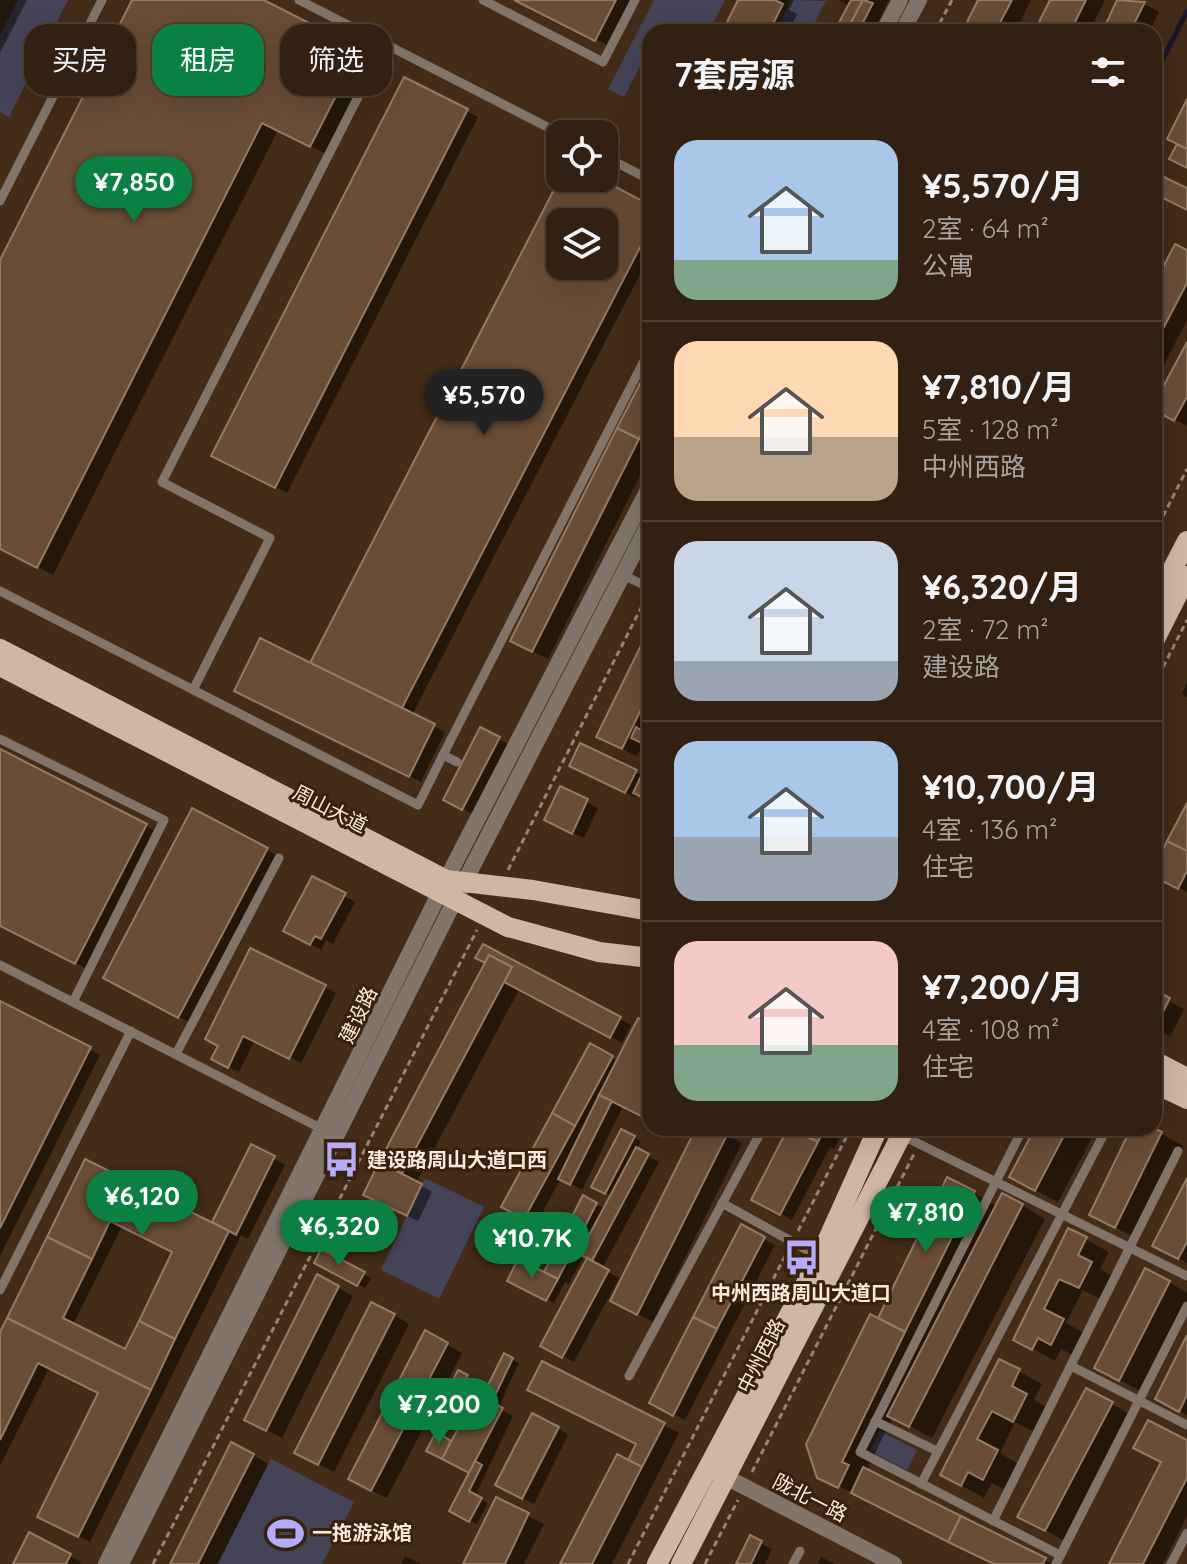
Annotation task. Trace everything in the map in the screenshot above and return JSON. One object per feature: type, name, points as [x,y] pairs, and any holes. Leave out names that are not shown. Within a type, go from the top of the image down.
[{"type":"main road","points":[[1162,589],[1187,541]]},
{"type":"main road","points":[[1162,625],[1187,576]]},
{"type":"main road","name":"周山大道","points":[[0,649],[452,889],[484,916],[508,927],[599,952],[642,957]]},
{"type":"main road","name":"周山大道","points":[[0,666],[452,889],[500,886],[642,910]]},
{"type":"main road","points":[[1162,1065],[1187,1078]]},
{"type":"main road","points":[[1162,1087],[1187,1099]]},
{"type":"main road","name":"中州西路","points":[[681,1564],[716,1472],[874,1136]]},
{"type":"main road","name":"中州西路","points":[[657,1564],[716,1472],[908,1136]]},
{"type":"street","points":[[887,24],[900,0]]},
{"type":"street","points":[[906,24],[919,0]]},
{"type":"street","name":"建设路","points":[[121,1564],[452,889],[498,783],[642,502]]},
{"type":"street","name":"建设路","points":[[498,783],[623,575],[642,538]]},
{"type":"street","name":"建设路","points":[[106,1564],[330,1133]]},
{"type":"street","name":"陇北一路","points":[[716,1472],[894,1564]]},
{"type":"lane","points":[[0,201],[102,0]]},
{"type":"lane","points":[[299,0],[346,24]]},
{"type":"lane","points":[[483,0],[603,62],[635,0]]},
{"type":"lane","points":[[392,48],[546,126]]},
{"type":"lane","points":[[193,690],[270,538],[162,482],[359,96]]},
{"type":"lane","points":[[618,163],[642,176]]},
{"type":"lane","points":[[0,591],[418,805],[642,365]]},
{"type":"lane","points":[[623,575],[642,585]]},
{"type":"lane","points":[[0,739],[164,820],[73,1002]]},
{"type":"lane","points":[[443,755],[457,762]]},
{"type":"lane","points":[[176,1054],[279,858]]},
{"type":"lane","points":[[0,965],[330,1133]]},
{"type":"lane","points":[[0,1290],[131,1031]]},
{"type":"lane","points":[[629,1376],[759,1136]]},
{"type":"lane","points":[[908,1136],[1187,1276]]},
{"type":"lane","points":[[1019,1136],[860,1452],[993,1521],[1058,1560],[1187,1306]]},
{"type":"lane","points":[[921,1484],[1103,1136]]},
{"type":"lane","points":[[993,1521],[1178,1151]]},
{"type":"lane","points":[[722,1203],[820,1257]]},
{"type":"lane","points":[[1071,1366],[1187,1425]]},
{"type":"lane","points":[[875,1421],[937,1451]]},
{"type":"lane","points":[[1171,1564],[1187,1533]]},
{"type":"lane","points":[[793,1564],[800,1551]]},
{"type":"path","points":[[939,24],[952,0]]},
{"type":"path","points":[[1162,518],[1187,469]]},
{"type":"path","points":[[500,886],[642,605]]},
{"type":"path","points":[[1162,669],[1187,620]]},
{"type":"path","points":[[153,1564],[484,916]]},
{"type":"path","points":[[628,1564],[847,1136]]},
{"type":"path","points":[[705,1564],[908,1136]]},
{"type":"shaded area","points":[[18,0],[68,0],[56,24],[24,24],[24,87],[9,117],[0,112],[0,35]]},
{"type":"shaded area","points":[[654,0],[725,0],[712,24],[642,24],[642,62],[624,97],[608,89]]},
{"type":"shaded area","points":[[791,0],[826,1],[814,24],[779,24]]},
{"type":"shaded area","points":[[425,1178],[484,1207],[439,1299],[381,1270]]},
{"type":"shaded area","points":[[880,1431],[917,1450],[907,1470],[870,1451]]},
{"type":"shaded area","name":"一拖游泳馆","points":[[271,1459],[354,1502],[322,1564],[217,1564]]},
{"type":"building","points":[[132,0],[264,0],[311,24],[280,24],[280,96],[336,96],[310,147],[262,123],[37,568],[0,549],[0,260],[83,96],[136,96],[136,24],[120,24]]},
{"type":"building","points":[[514,0],[616,0],[595,41]]},
{"type":"building","points":[[738,0],[775,0],[783,4],[773,24],[726,24]]},
{"type":"building","points":[[851,0],[863,0],[850,24],[838,24]]},
{"type":"building","points":[[863,0],[873,3],[862,24],[850,24]]},
{"type":"building","points":[[978,0],[1012,0],[999,24],[966,24]]},
{"type":"building","points":[[1050,0],[1086,0],[1074,24],[1038,24]]},
{"type":"building","points":[[1117,0],[1145,2],[1134,24],[1106,24]]},
{"type":"building","points":[[404,77],[468,109],[275,488],[211,456]]},
{"type":"building","points":[[1187,99],[1187,149],[1167,139]]},
{"type":"building","points":[[1177,144],[1187,149],[1187,168],[1169,159]]},
{"type":"building","points":[[1164,177],[1187,188],[1187,210],[1162,198]]},
{"type":"building","points":[[618,188],[642,201],[642,243],[402,708],[310,663],[553,192],[618,192]]},
{"type":"building","points":[[1175,244],[1187,250],[1187,283],[1162,331],[1162,269]]},
{"type":"building","points":[[1187,342],[1187,397],[1174,421],[1162,414],[1162,389]]},
{"type":"building","points":[[642,380],[642,433],[639,439],[617,428]]},
{"type":"building","points":[[617,428],[639,439],[532,652],[510,641]]},
{"type":"building","points":[[260,638],[435,724],[409,777],[234,691]]},
{"type":"building","points":[[642,643],[642,708],[622,749],[596,737]]},
{"type":"building","points":[[480,727],[500,737],[462,810],[443,800]]},
{"type":"building","points":[[636,727],[641,730],[642,743],[631,738]]},
{"type":"building","points":[[580,743],[637,770],[625,793],[569,766]]},
{"type":"building","points":[[0,749],[147,824],[75,964],[0,926]]},
{"type":"building","points":[[640,778],[642,779],[642,797],[633,793]]},
{"type":"building","points":[[560,786],[588,799],[572,834],[544,820]]},
{"type":"building","points":[[1187,803],[1187,851],[1167,841]]},
{"type":"building","points":[[192,808],[268,848],[178,1018],[103,978]]},
{"type":"building","points":[[1167,841],[1187,851],[1187,871],[1178,889],[1162,881],[1162,851]]},
{"type":"building","points":[[312,876],[346,893],[321,939],[315,936],[310,945],[283,931]]},
{"type":"building","points":[[483,944],[621,1017],[610,1038],[504,982],[512,967],[489,955],[485,963],[475,958]]},
{"type":"building","points":[[250,948],[326,985],[289,1059],[243,1036],[228,1068],[211,1059],[218,1046],[205,1039]]},
{"type":"building","points":[[489,955],[512,967],[402,1174],[379,1162]]},
{"type":"building","points":[[1162,994],[1170,998],[1162,1014]]},
{"type":"building","points":[[0,1001],[91,1047],[0,1228]]},
{"type":"building","points":[[638,1018],[642,1020],[642,1116],[599,1095]]},
{"type":"building","points":[[590,1043],[613,1056],[575,1126],[552,1113]]},
{"type":"building","points":[[599,1095],[612,1101],[570,1185],[558,1179]]},
{"type":"building","points":[[552,1113],[575,1126],[524,1219],[501,1207]]},
{"type":"building","points":[[621,1129],[635,1136],[605,1194],[591,1187]]},
{"type":"building","points":[[692,1136],[726,1136],[637,1315],[610,1301]]},
{"type":"building","points":[[784,1136],[805,1136],[818,1142],[780,1215],[751,1200]]},
{"type":"building","points":[[806,1136],[821,1136],[818,1142]]},
{"type":"building","points":[[1031,1136],[1064,1136],[1035,1191],[1009,1177]]},
{"type":"building","points":[[1127,1136],[1160,1136],[1115,1228],[1089,1215]]},
{"type":"building","points":[[251,1144],[275,1156],[236,1235],[212,1222]]},
{"type":"building","points":[[636,1147],[649,1154],[592,1261],[579,1254]]},
{"type":"building","points":[[85,1159],[229,1231],[175,1339],[139,1321],[172,1252],[110,1221],[92,1259],[47,1237]]},
{"type":"building","points":[[379,1162],[422,1184],[407,1216],[363,1195]]},
{"type":"building","points":[[947,1177],[975,1191],[905,1332],[878,1318]]},
{"type":"building","points":[[1187,1178],[1187,1242],[1178,1259],[1152,1246]]},
{"type":"building","points":[[1002,1193],[1023,1204],[909,1427],[887,1416]]},
{"type":"building","points":[[583,1195],[597,1203],[558,1279],[544,1272]]},
{"type":"building","points":[[741,1224],[765,1237],[717,1329],[693,1317]]},
{"type":"building","points":[[1068,1228],[1087,1237],[1078,1255],[1092,1262],[1079,1288],[1059,1279],[1044,1309],[1064,1319],[1051,1345],[1038,1338],[1032,1350],[1013,1340]]},
{"type":"building","points":[[47,1237],[92,1259],[63,1318],[125,1349],[139,1321],[175,1339],[151,1390],[7,1318]]},
{"type":"building","points":[[321,1249],[365,1272],[357,1286],[314,1263]]},
{"type":"building","points":[[587,1258],[609,1270],[562,1358],[540,1346]]},
{"type":"building","points":[[518,1259],[558,1279],[546,1301],[507,1281]]},
{"type":"building","points":[[1145,1268],[1170,1281],[1119,1381],[1094,1368]]},
{"type":"building","points":[[317,1274],[339,1286],[266,1431],[244,1420]]},
{"type":"building","points":[[371,1302],[395,1314],[318,1465],[294,1453]]},
{"type":"building","points":[[870,1314],[905,1332],[842,1462],[849,1465],[838,1488],[817,1478],[806,1444]]},
{"type":"building","points":[[693,1317],[717,1329],[673,1416],[649,1403]]},
{"type":"building","points":[[7,1318],[151,1390],[78,1537],[37,1517],[98,1393],[38,1363],[0,1440],[0,1332]]},
{"type":"building","points":[[425,1330],[448,1343],[371,1491],[348,1479]]},
{"type":"building","points":[[1187,1335],[1187,1395],[1179,1412],[1155,1399]]},
{"type":"building","points":[[504,1353],[513,1358],[492,1402],[482,1397]]},
{"type":"building","points":[[999,1359],[1020,1369],[1012,1386],[1027,1394],[1013,1422],[992,1411],[977,1439],[998,1450],[983,1480],[968,1472],[961,1486],[940,1475]]},
{"type":"building","points":[[542,1361],[665,1423],[642,1467],[628,1460],[636,1444],[527,1390]]},
{"type":"building","points":[[458,1370],[468,1375],[448,1413],[438,1408]]},
{"type":"building","points":[[1086,1388],[1113,1402],[1045,1531],[1017,1517]]},
{"type":"building","points":[[476,1394],[503,1408],[469,1473],[442,1459]]},
{"type":"building","points":[[532,1413],[559,1427],[522,1499],[495,1485]]},
{"type":"building","points":[[1148,1420],[1187,1440],[1187,1478],[1143,1564],[1109,1564],[1161,1462],[1133,1448]]},
{"type":"building","points":[[436,1432],[451,1441],[442,1459],[426,1451]]},
{"type":"building","points":[[231,1442],[254,1454],[198,1564],[170,1564]]},
{"type":"building","points":[[617,1454],[642,1467],[592,1564],[560,1564]]},
{"type":"building","points":[[475,1461],[482,1465],[469,1491],[482,1498],[469,1522],[449,1511]]},
{"type":"building","points":[[863,1467],[961,1516],[948,1542],[851,1493]]},
{"type":"building","points":[[496,1497],[529,1513],[505,1564],[463,1564]]},
{"type":"building","points":[[961,1516],[1046,1558],[1043,1564],[994,1564],[948,1542]]},
{"type":"building","points":[[29,1532],[71,1554],[66,1564],[13,1564]]},
{"type":"building","points":[[750,1535],[762,1541],[751,1564],[736,1564]]},
{"type":"waterway","points":[[1162,61],[1187,11]]},
{"type":"place","name":"建设路周山大道口西","points":[[341,1160]]},
{"type":"place","name":"中州西路周山大道口","points":[[801,1258]]},
{"type":"place","name":"一拖游泳馆","points":[[286,1533]]}]
